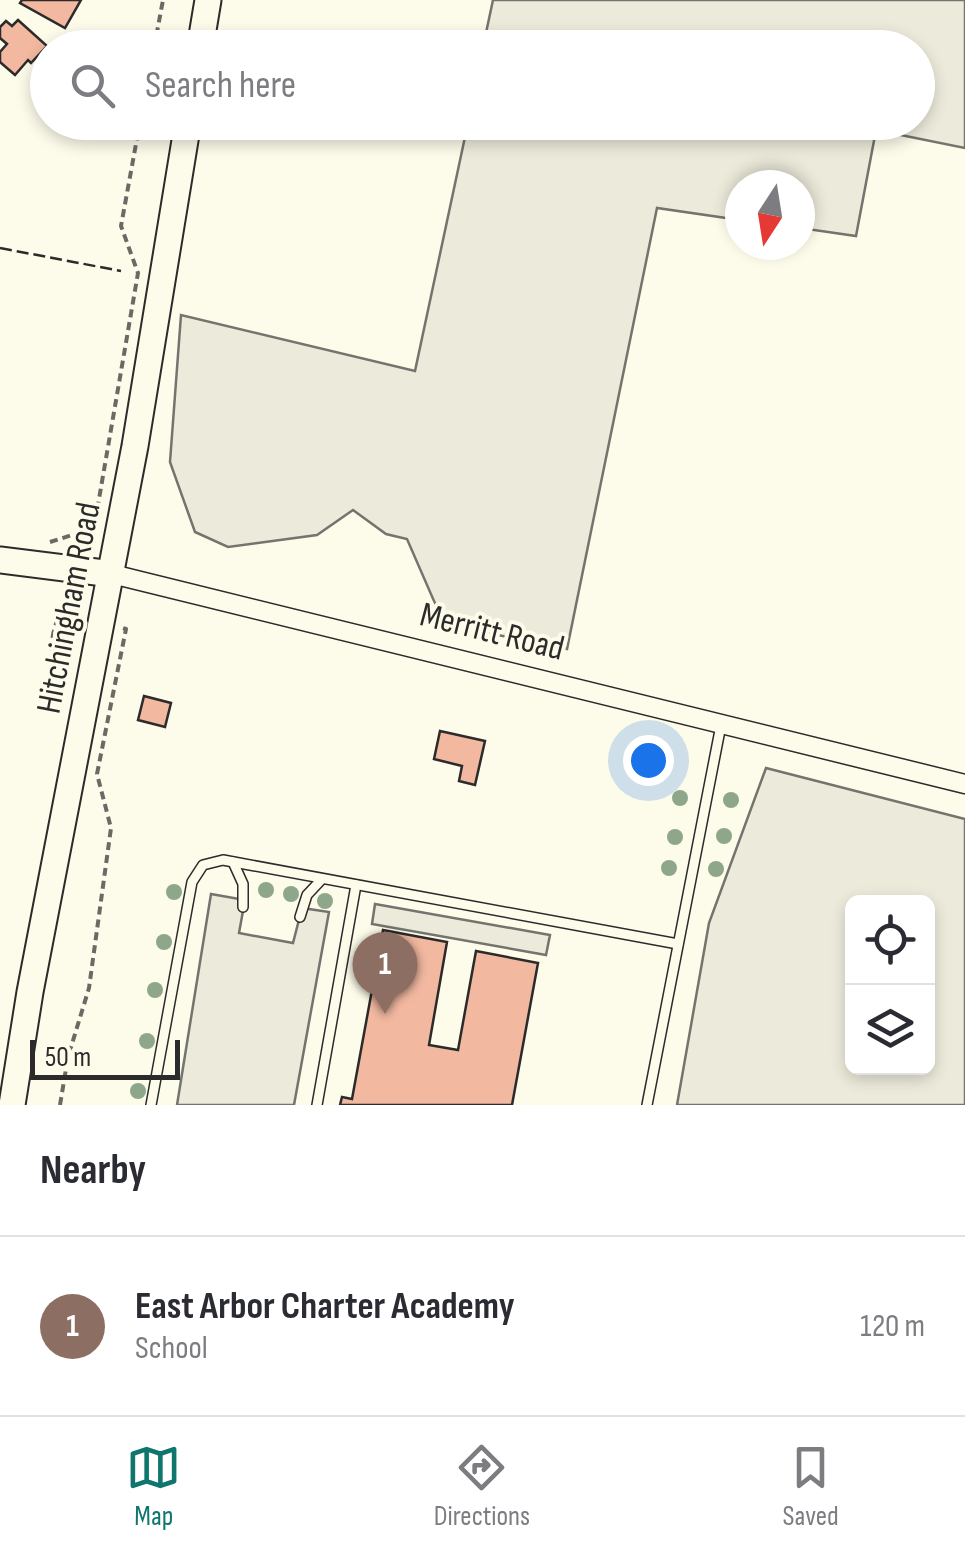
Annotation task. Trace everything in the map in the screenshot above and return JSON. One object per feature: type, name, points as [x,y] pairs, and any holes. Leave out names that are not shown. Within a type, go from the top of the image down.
[{"type":"street","points":[[203,30],[208,0]]},
{"type":"street","name":"Hitchingham Road","points":[[12,1105],[30,992],[112,574],[185,140]]},
{"type":"street","name":"Merritt Road","points":[[0,560],[112,574],[965,784]]},
{"type":"lane","points":[[647,1105],[721,724]]},
{"type":"lane","points":[[151,1105],[192,882],[204,865],[224,860],[678,944]]},
{"type":"lane","points":[[233,862],[243,884],[244,908]]},
{"type":"lane","points":[[300,917],[307,896],[322,878]]},
{"type":"lane","points":[[318,1105],[356,885]]},
{"type":"path","points":[[157,30],[163,0]]},
{"type":"path","points":[[35,541],[52,543],[94,528],[138,274],[121,226],[137,140]]},
{"type":"path","points":[[61,701],[51,659],[52,639],[82,544],[76,534]]},
{"type":"path","points":[[57,618],[126,628],[97,774],[112,828],[89,988],[68,1057],[60,1105]]},
{"type":"shaded area","points":[[493,0],[965,0],[965,148],[925,140],[935,140],[935,30],[487,30]]},
{"type":"shaded area","points":[[464,140],[874,140],[856,236],[815,230],[815,170],[725,170],[725,218],[657,208],[567,649],[444,624],[407,539],[386,534],[353,510],[317,535],[228,547],[195,532],[170,462],[181,315],[415,371]]},
{"type":"shaded area","points":[[766,768],[965,819],[965,1105],[677,1105],[709,923]]},
{"type":"shaded area","points":[[211,894],[245,900],[239,933],[293,943],[302,908],[329,912],[294,1105],[177,1105]]},
{"type":"shaded area","points":[[375,904],[550,935],[546,955],[372,924]]},
{"type":"building","points":[[81,0],[65,28],[20,3]]},
{"type":"building","points":[[18,20],[30,31],[30,62],[15,75],[0,62],[0,52],[7,44],[0,38],[0,27],[6,21],[12,26]]},
{"type":"building","points":[[144,696],[171,703],[165,727],[138,720]]},
{"type":"building","points":[[440,731],[485,741],[475,785],[459,781],[462,766],[434,759]]},
{"type":"building","points":[[383,930],[447,942],[429,1045],[458,1050],[476,951],[538,963],[512,1105],[340,1105],[342,1097],[352,1099]]},
{"type":"fence","points":[[0,248],[121,271]]},
{"type":"place","name":"East Arbor Charter Academy","points":[[385,1014]]}]
